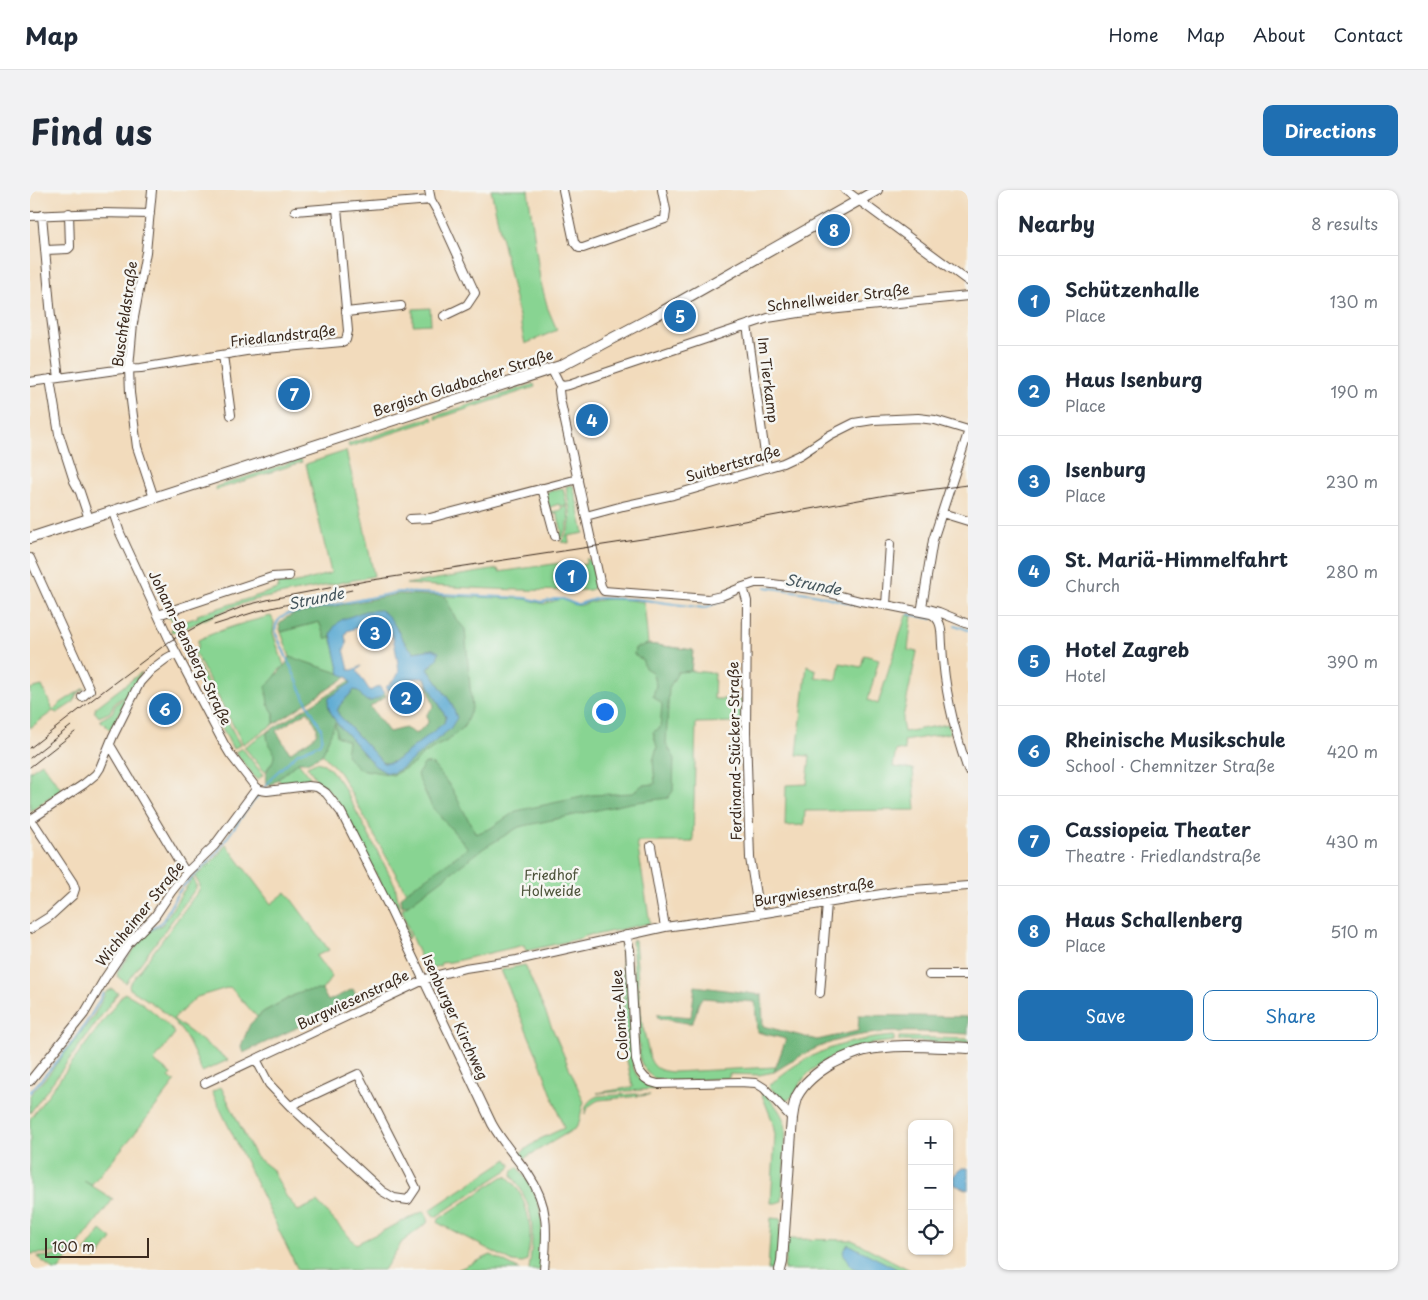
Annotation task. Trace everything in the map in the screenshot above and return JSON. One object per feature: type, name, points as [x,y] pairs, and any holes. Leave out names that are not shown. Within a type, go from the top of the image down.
[{"type":"main road","name":"Bergisch Gladbacher Straße","points":[[30,538],[552,370],[651,318],[877,190]]},
{"type":"main road","points":[[780,1270],[792,1118],[796,1098],[802,1087],[824,1068],[847,1056],[865,1050],[896,1046],[968,1048]]},
{"type":"street","name":"Buschfeldstraße","points":[[152,190],[146,252],[133,323],[129,368],[130,393],[137,447],[154,498]]},
{"type":"street","points":[[429,190],[431,200],[475,293],[468,305],[444,316]]},
{"type":"street","points":[[563,190],[574,242],[576,246],[584,248],[665,218],[666,210],[662,190]]},
{"type":"street","points":[[845,190],[960,277],[968,281]]},
{"type":"street","points":[[295,211],[431,200]]},
{"type":"street","name":"Friedlandstraße","points":[[30,382],[346,340],[348,336],[337,208]]},
{"type":"street","points":[[30,216],[69,213],[150,214]]},
{"type":"street","points":[[46,250],[70,247],[69,213]]},
{"type":"street","points":[[42,215],[51,316],[59,378]]},
{"type":"street","points":[[960,277],[966,287],[967,296]]},
{"type":"street","name":"Schnellweider Straße","points":[[561,385],[569,385],[768,318],[799,313],[967,296]]},
{"type":"street","name":"Friedlandstraße","points":[[346,312],[401,306]]},
{"type":"street","name":"Im Tierkamp","points":[[747,325],[767,468]]},
{"type":"street","name":"Friedlandstraße","points":[[223,355],[231,415]]},
{"type":"street","points":[[552,370],[557,382],[561,385],[560,399],[601,586],[604,591],[701,600],[715,598],[743,586],[765,583],[818,590],[860,601],[931,614],[939,621],[946,681],[954,725],[968,770]]},
{"type":"street","points":[[50,379],[59,434],[89,519]]},
{"type":"street","name":"Suitbertstraße","points":[[586,516],[673,495],[792,460],[847,426],[860,422],[918,418],[935,420],[968,431]]},
{"type":"street","points":[[966,624],[922,607],[931,548],[968,431]]},
{"type":"street","points":[[410,519],[430,518],[578,480]]},
{"type":"street","points":[[542,488],[555,536]]},
{"type":"street","name":"Johann-Bensberg-Straße","points":[[113,512],[120,533],[176,654],[230,754],[260,789]]},
{"type":"street","points":[[942,513],[968,521]]},
{"type":"street","points":[[886,605],[890,544]]},
{"type":"street","points":[[30,558],[90,690],[82,697]]},
{"type":"street","points":[[158,615],[272,577],[289,576]]},
{"type":"street","name":"Ferdinand-Stücker-Straße","points":[[743,586],[746,601],[746,732],[750,858],[759,914]]},
{"type":"street","points":[[100,768],[131,699],[144,677],[167,658],[176,654]]},
{"type":"street","points":[[110,744],[178,860],[187,872]]},
{"type":"street","points":[[30,929],[49,917],[73,895],[75,889],[74,883],[31,819],[92,779],[109,760],[118,760]]},
{"type":"street","name":"Isenburger Kirchweg","points":[[260,789],[313,786],[322,789],[341,812],[388,905],[498,1136],[527,1173],[540,1198],[547,1228],[544,1270]]},
{"type":"street","name":"Wichheimer Straße","points":[[30,1081],[84,1014],[124,950],[155,916],[187,872],[214,846],[250,796],[260,789]]},
{"type":"street","points":[[650,846],[665,927]]},
{"type":"street","name":"Burgwiesenstraße","points":[[204,1083],[439,974],[517,960],[665,927],[900,891],[968,886]]},
{"type":"street","points":[[820,993],[827,903]]},
{"type":"street","name":"Colonia-Allee","points":[[626,935],[630,950],[636,1060],[640,1072],[645,1078],[651,1082],[664,1084],[756,1083],[764,1088],[792,1118]]},
{"type":"street","points":[[929,974],[968,975]]},
{"type":"street","points":[[256,1059],[269,1084],[290,1106],[382,1191],[394,1198],[408,1200],[416,1188],[358,1074],[290,1106]]},
{"type":"green space","points":[[491,190],[528,190],[540,279],[548,309],[557,330],[525,344]]},
{"type":"green space","points":[[430,308],[431,324],[413,325],[413,309]]},
{"type":"green space","points":[[534,384],[535,387],[436,419],[435,416]]},
{"type":"green space","points":[[432,417],[433,420],[349,447],[348,444]]},
{"type":"green space","points":[[346,451],[374,576],[254,600],[230,608],[186,628],[184,625],[178,628],[179,632],[171,632],[173,623],[171,618],[166,617],[173,613],[177,624],[198,617],[197,615],[278,589],[277,581],[290,584],[331,573],[306,464]]},
{"type":"green space","points":[[301,459],[302,462],[216,490],[215,487]]},
{"type":"green space","points":[[573,485],[584,533],[568,536],[569,543],[561,542],[569,528],[570,521],[566,486]]},
{"type":"green space","points":[[563,488],[567,505],[560,506],[559,504],[550,507],[552,512],[567,506],[568,524],[559,540],[557,537],[562,532],[557,513],[551,515],[546,495],[547,492]]},
{"type":"green space","points":[[586,559],[592,564],[594,576],[595,587],[590,590],[521,590],[406,584],[498,569],[499,572],[574,561],[575,566],[586,564]]},
{"type":"green space","points":[[399,594],[445,596],[456,619],[465,629],[472,708],[464,727],[447,741],[421,756],[415,763],[393,775],[359,769],[346,755],[348,741],[337,736],[335,723],[322,755],[307,762],[298,762],[271,785],[266,784],[267,770],[274,759],[267,732],[350,681],[351,683],[329,698],[329,709],[336,722],[375,766],[385,772],[450,729],[452,704],[428,669],[437,659],[433,649],[414,652],[406,644],[386,614],[331,634],[331,637],[326,639],[319,622],[281,632],[279,625],[284,619],[294,614]],"holes":[[[308,711],[317,727],[317,733],[314,736],[290,753],[276,731]]]},
{"type":"green space","name":"Friedhof Holweide","points":[[445,596],[526,599],[543,604],[562,599],[574,605],[605,599],[644,602],[648,644],[693,650],[691,671],[715,673],[714,699],[741,699],[741,722],[696,723],[693,842],[637,842],[650,923],[593,934],[526,951],[524,945],[441,963],[440,966],[425,967],[409,931],[402,909],[408,905],[408,896],[341,775],[317,746],[336,722],[375,766],[463,717]]},
{"type":"green space","points":[[906,615],[912,616],[908,650],[917,652],[902,722],[904,732],[948,724],[950,733],[904,741],[905,751],[896,750],[893,767],[913,769],[916,810],[805,811],[804,825],[785,826],[786,785],[807,784],[810,756],[797,755],[807,665],[816,670],[815,677],[837,680],[840,663],[861,667],[864,655],[879,659],[868,700],[878,704]]},
{"type":"green space","points":[[271,616],[274,622],[273,633],[284,666],[277,672],[268,704],[274,713],[274,724],[243,744],[194,651],[198,648],[198,640],[234,626]]},
{"type":"green space","points":[[319,622],[326,638],[331,637],[340,674],[290,657],[281,632]]},
{"type":"green space","points":[[648,644],[693,650],[691,671],[678,672],[669,688],[666,744],[674,757],[673,791],[668,798],[630,803],[519,827],[484,848],[408,905],[402,906],[401,898],[406,892],[468,848],[432,807],[417,775],[425,763],[433,765],[451,787],[476,834],[491,828],[516,811],[591,795],[633,793],[642,785],[655,784],[653,761],[657,747],[653,732],[660,728],[662,704],[653,696],[656,685],[652,672],[645,668],[642,659],[634,655],[635,648]]},
{"type":"green space","points":[[185,648],[191,651],[240,745],[233,749],[182,650]]},
{"type":"green space","points":[[290,657],[348,676],[274,724],[274,713],[268,704],[266,687]]},
{"type":"green space","points":[[142,672],[127,697],[123,697],[114,703],[110,712],[99,717],[94,711],[96,710],[95,708]]},
{"type":"green space","points":[[425,678],[446,717],[444,723],[397,760],[383,763],[337,711],[354,690],[358,691],[368,701],[377,699],[384,693],[386,696],[370,707],[389,732],[405,728],[416,734],[428,723],[427,714],[434,706]]},
{"type":"green space","points":[[42,686],[53,710],[59,704],[84,689],[76,695],[74,702],[57,713],[53,711],[30,728],[30,689]]},
{"type":"green space","points":[[127,698],[110,730],[100,720],[112,713],[116,704]]},
{"type":"green space","points":[[267,732],[268,742],[274,749],[275,758],[265,772],[244,747]]},
{"type":"green space","points":[[242,748],[263,775],[257,780],[235,752]]},
{"type":"green space","points":[[298,762],[310,777],[308,781],[282,784],[278,779]]},
{"type":"green space","points":[[316,762],[324,764],[331,770],[343,786],[395,885],[401,916],[409,936],[408,939],[344,810],[325,786],[318,782],[307,766]]},
{"type":"green space","points":[[42,763],[62,790],[30,811],[30,771]]},
{"type":"green space","points":[[226,844],[271,904],[286,892],[329,950],[316,956],[332,977],[322,990],[311,997],[302,991],[257,1017],[230,987],[197,997],[173,1019],[228,1060],[202,1072],[188,1041],[176,1024],[160,1009],[130,989],[129,985],[199,890],[200,885],[195,877],[217,857]]},
{"type":"green space","points":[[193,878],[196,888],[126,983],[118,977],[117,973],[145,934],[163,924]]},
{"type":"green space","points":[[635,940],[641,1018],[650,1059],[654,1066],[673,1072],[776,1067],[774,1072],[759,1075],[729,1074],[729,1078],[679,1081],[660,1080],[649,1074],[640,1060],[632,941]]},
{"type":"green space","points":[[621,944],[626,951],[633,1067],[642,1081],[657,1089],[597,1093],[633,1087],[625,1043]]},
{"type":"green space","points":[[525,965],[584,1102],[576,1128],[523,1159],[519,1154],[540,1139],[564,1128],[539,1060],[501,970]]},
{"type":"green space","points":[[695,986],[762,995],[763,1026],[817,1040],[858,1031],[859,1015],[968,1017],[968,1034],[895,1032],[859,1035],[841,1039],[817,1048],[774,1072],[786,1039],[757,1032],[755,1002],[702,998],[692,1023],[658,1018],[658,1014],[691,1017]]},
{"type":"green space","points":[[112,989],[118,993],[30,1113],[30,1095],[93,1017],[106,992]]},
{"type":"green space","points":[[353,989],[358,999],[243,1053],[241,1046],[250,1024],[263,1012],[302,991],[322,990],[328,1001]]},
{"type":"green space","points":[[124,993],[145,1005],[175,1033],[154,1061],[171,1074],[169,1077],[175,1082],[91,1185],[84,1181],[113,1199],[73,1252],[30,1254],[30,1119]]},
{"type":"green space","points":[[894,1036],[894,1041],[858,1047],[824,1061],[805,1077],[786,1101],[781,1100],[769,1086],[797,1064],[811,1056],[842,1045]]},
{"type":"green space","points":[[899,1037],[968,1039],[968,1043],[899,1041]]},
{"type":"green space","points":[[221,1087],[255,1156],[272,1169],[286,1196],[298,1211],[317,1202],[356,1244],[424,1211],[428,1219],[427,1223],[402,1242],[384,1270],[298,1270],[212,1092]]},
{"type":"green space","points":[[763,1091],[780,1113],[786,1129],[782,1201],[776,1203],[771,1203],[775,1135],[772,1120],[762,1095]]},
{"type":"green space","points":[[650,1095],[599,1100],[590,1106],[585,1115],[588,1103],[598,1096]]},
{"type":"green space","points":[[507,1159],[511,1165],[509,1169],[434,1217],[430,1210]]},
{"type":"green space","points":[[518,1167],[534,1193],[541,1216],[540,1270],[529,1270],[532,1223],[528,1205],[512,1175],[513,1170]]},
{"type":"green space","points":[[506,1176],[512,1181],[521,1195],[529,1221],[530,1240],[527,1260],[523,1263],[513,1262],[438,1222],[439,1219]]},
{"type":"green space","points":[[771,1218],[781,1219],[777,1270],[768,1270]]},
{"type":"green space","points":[[101,1230],[112,1239],[96,1260],[85,1251]]},
{"type":"green space","points":[[788,1239],[852,1240],[910,1270],[784,1270]]},
{"type":"green space","points":[[70,1255],[59,1270],[54,1270],[37,1257]]},
{"type":"green space","points":[[491,1255],[520,1270],[457,1270]]},
{"type":"water","points":[[380,610],[386,614],[404,642],[414,652],[433,649],[439,652],[437,659],[428,669],[452,704],[457,718],[450,729],[402,768],[392,773],[385,772],[375,766],[336,722],[328,703],[329,698],[351,683],[348,677],[340,674],[331,634],[334,627],[341,620],[365,611]],"holes":[[[381,620],[392,636],[399,672],[396,678],[386,687],[391,691],[397,686],[401,690],[406,681],[425,678],[446,717],[444,723],[397,760],[390,763],[383,763],[337,711],[354,690],[358,691],[367,701],[377,699],[384,693],[379,686],[370,691],[357,671],[361,666],[349,670],[344,649],[347,644],[345,636],[347,631]]]},
{"type":"water","points":[[962,1168],[968,1168],[968,1190],[955,1185],[953,1177]]},
{"type":"water","points":[[848,1244],[898,1270],[856,1269],[849,1263],[843,1252]]},
{"type":"waterway","name":"Strunde","points":[[765,587],[814,594],[857,605]]},
{"type":"waterway","name":"Strunde","points":[[264,788],[274,775],[298,753],[320,743],[322,737],[321,728],[306,701],[276,634],[277,622],[287,614],[399,592],[526,598],[542,602],[563,599],[575,604],[598,598],[637,599],[704,608],[734,595]]},
{"type":"waterway","name":"Strunde","points":[[909,614],[933,619]]},
{"type":"waterway","name":"Strunde","points":[[955,625],[968,630]]},
{"type":"waterway","name":"Strunde","points":[[117,969],[145,933],[162,922],[183,886],[215,855],[261,792]]},
{"type":"waterway","name":"Strunde","points":[[30,1092],[80,1032],[103,993]]},
{"type":"tram line","points":[[30,748],[170,641],[203,623],[247,605],[366,581],[662,536],[886,495],[968,485]]},
{"type":"tram line","points":[[214,625],[258,611],[352,590]]},
{"type":"tram line","points":[[30,758],[71,726]]},
{"type":"tram line","points":[[30,767],[75,732]]},
{"type":"place","name":"Haus Schallenberg","points":[[834,230]]},
{"type":"place","name":"Hotel Zagreb","points":[[680,316]]},
{"type":"place","name":"Cassiopeia Theater","points":[[294,394]]},
{"type":"place","name":"St. Mariä-Himmelfahrt","points":[[592,420]]},
{"type":"place","name":"Schützenhalle","points":[[571,576]]},
{"type":"place","name":"Isenburg","points":[[375,633]]},
{"type":"place","name":"Haus Isenburg","points":[[406,698]]},
{"type":"place","name":"Rheinische Musikschule","points":[[165,709]]}]
